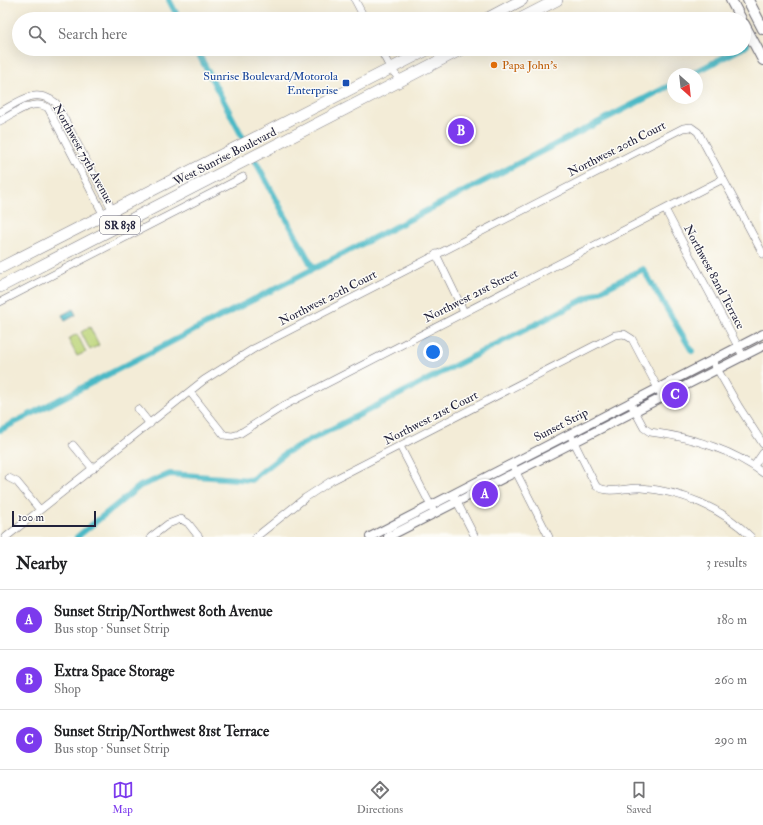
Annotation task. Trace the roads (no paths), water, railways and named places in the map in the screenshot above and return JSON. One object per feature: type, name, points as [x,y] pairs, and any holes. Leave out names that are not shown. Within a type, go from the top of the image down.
[{"type":"highway","points":[[499,12],[522,0]]},
{"type":"highway","points":[[534,12],[557,0]]},
{"type":"highway","name":"West Sunrise Boulevard","points":[[0,268],[416,56]]},
{"type":"highway","name":"West Sunrise Boulevard","points":[[0,287],[449,56]]},
{"type":"highway","points":[[119,226],[129,202]]},
{"type":"main road","points":[[732,0],[738,12]]},
{"type":"main road","points":[[748,0],[763,29]]},
{"type":"main road","points":[[751,37],[763,60]]},
{"type":"street","points":[[355,0],[361,12]]},
{"type":"street","points":[[384,56],[391,69],[401,81]]},
{"type":"street","name":"Northwest 75th Avenue","points":[[0,112],[30,96],[44,96],[56,103],[108,213]]},
{"type":"street","name":"Northwest 75th Avenue","points":[[0,121],[34,104],[42,104],[48,108],[108,213]]},
{"type":"street","name":"Northwest 20th Court","points":[[6,537],[204,380],[255,348],[683,128],[691,127],[698,132],[722,178]]},
{"type":"street","points":[[0,302],[243,177]]},
{"type":"street","points":[[722,178],[763,254]]},
{"type":"street","name":"Northwest 21st Street","points":[[190,392],[224,435],[232,436],[239,434],[285,405],[722,178]]},
{"type":"street","name":"Northwest 82nd Terrace","points":[[665,208],[743,356]]},
{"type":"street","points":[[119,226],[120,240]]},
{"type":"street","points":[[436,254],[464,312]]},
{"type":"street","name":"Northwest 21st Court","points":[[256,537],[305,498],[331,481],[615,335],[624,334],[632,338],[658,388]]},
{"type":"street","name":"Sunset Strip","points":[[572,438],[630,402],[763,334]]},
{"type":"street","name":"Sunset Strip","points":[[370,537],[390,534],[432,509],[572,438],[634,410],[763,346]]},
{"type":"street","points":[[712,360],[738,407],[763,444]]},
{"type":"street","points":[[658,388],[662,396]]},
{"type":"street","points":[[630,402],[644,428],[650,432],[705,443],[754,466],[763,473]]},
{"type":"street","points":[[138,409],[150,424]]},
{"type":"street","points":[[572,438],[596,486],[603,490],[645,488],[657,489],[682,495],[712,508],[740,526],[751,537]]},
{"type":"street","points":[[73,445],[93,469]]},
{"type":"street","points":[[400,446],[432,509]]},
{"type":"street","points":[[754,466],[763,453]]},
{"type":"street","points":[[514,468],[549,537]]},
{"type":"street","points":[[9,478],[17,482],[40,510]]},
{"type":"street","points":[[455,498],[475,537]]},
{"type":"street","points":[[151,537],[168,524],[180,519],[188,523],[199,537]]},
{"type":"water","points":[[73,309],[76,315],[65,321],[62,315]]},
{"type":"waterway","points":[[169,0],[175,12]]},
{"type":"waterway","points":[[200,56],[243,138]]},
{"type":"waterway","points":[[703,68],[727,56]]},
{"type":"waterway","points":[[0,430],[667,87]]},
{"type":"waterway","points":[[256,162],[313,268]]},
{"type":"waterway","points":[[77,537],[140,486],[170,474],[251,480],[287,452],[643,269],[692,351]]},
{"type":"place","name":"Papa John's","points":[[494,65]]},
{"type":"place","name":"Sunrise Boulevard/Motorola Enterprise","points":[[346,83]]},
{"type":"place","name":"Extra Space Storage","points":[[461,131]]},
{"type":"place","name":"Sunset Strip/Northwest 81st Terrace","points":[[675,395]]},
{"type":"place","name":"Sunset Strip/Northwest 80th Avenue","points":[[485,494]]}]
